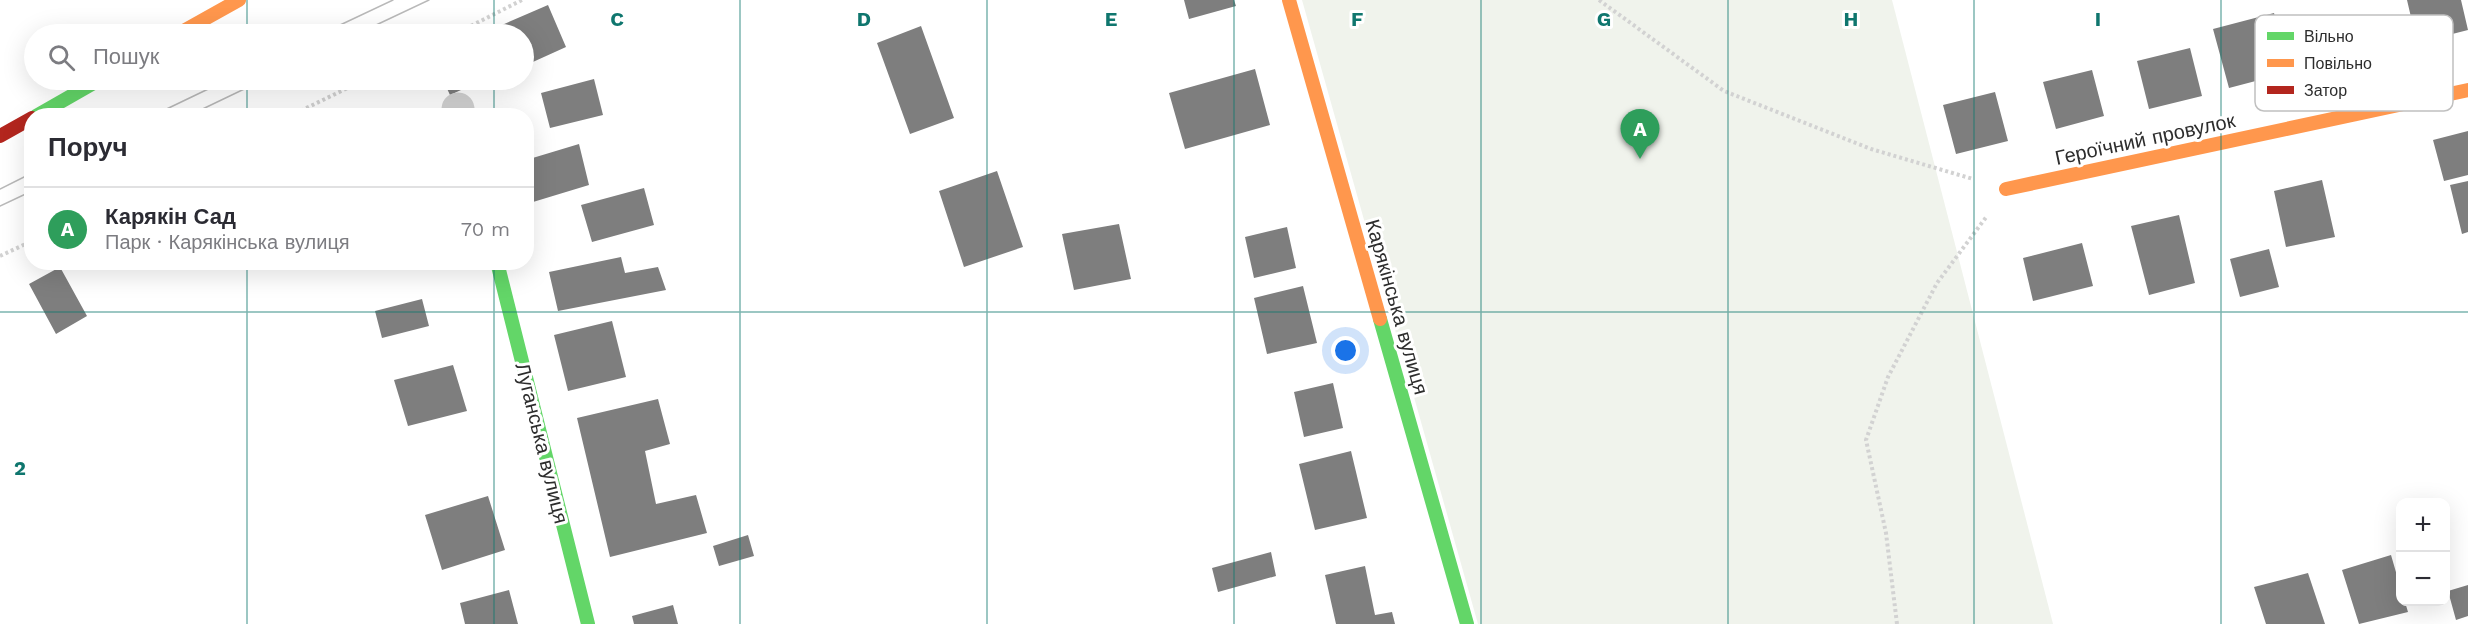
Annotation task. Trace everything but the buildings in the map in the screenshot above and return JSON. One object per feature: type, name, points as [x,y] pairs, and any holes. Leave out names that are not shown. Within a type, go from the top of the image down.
[{"type":"street","points":[[196,24],[238,0]]},
{"type":"street","name":"Карякінська вулиця","points":[[1289,0],[1467,624]]},
{"type":"street","points":[[50,108],[82,90]]},
{"type":"street","name":"Героїчний провулок","points":[[2453,93],[2468,90]]},
{"type":"street","name":"Героїчний провулок","points":[[2006,189],[2370,111]]},
{"type":"street","points":[[0,136],[24,122]]},
{"type":"street","name":"Луганська вулиця","points":[[499,270],[588,624]]},
{"type":"path","points":[[475,24],[522,0]]},
{"type":"path","points":[[1599,0],[1724,92],[1871,149],[2006,189],[1937,284],[1888,377],[1866,440],[1886,532],[1896,624]]},
{"type":"path","points":[[306,108],[343,90]]},
{"type":"path","points":[[0,256],[24,245]]},
{"type":"shaded area","points":[[1302,0],[1892,0],[2053,624],[1478,624]]},
{"type":"tram line","points":[[342,24],[393,0]]},
{"type":"tram line","points":[[378,24],[429,0]]},
{"type":"tram line","points":[[169,108],[206,90]]},
{"type":"tram line","points":[[205,108],[242,90]]},
{"type":"tram line","points":[[0,189],[24,177]]},
{"type":"tram line","points":[[0,206],[24,195]]},
{"type":"traffic: fast","points":[[50,108],[82,90]]},
{"type":"traffic: fast","points":[[499,270],[588,624]]},
{"type":"traffic: fast","points":[[1380,319],[1467,624]]},
{"type":"traffic: slow","points":[[196,24],[239,0]]},
{"type":"traffic: slow","points":[[1289,0],[1380,319]]},
{"type":"traffic: slow","points":[[2453,93],[2468,90]]},
{"type":"traffic: slow","points":[[2006,189],[2370,111]]},
{"type":"traffic: jam","points":[[0,136],[24,122]]},
{"type":"place","name":"Карякін Сад","points":[[1640,159]]}]
